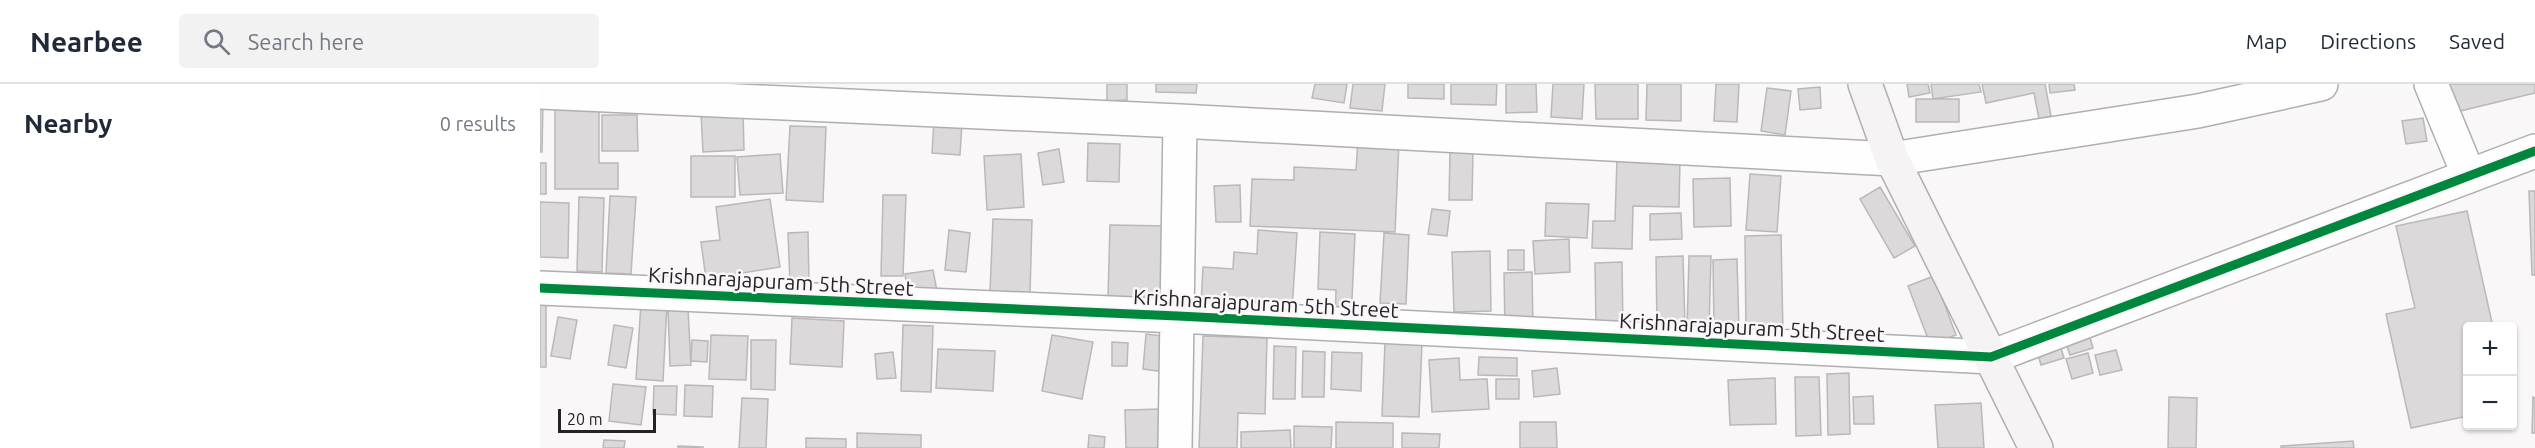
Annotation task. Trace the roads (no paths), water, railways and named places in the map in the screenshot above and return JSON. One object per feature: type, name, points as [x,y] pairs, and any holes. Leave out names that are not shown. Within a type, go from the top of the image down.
[{"type":"main road","points":[[1865,84],[1892,159],[2036,448]]},
{"type":"street","points":[[540,92],[990,98],[1180,121],[1892,159],[2198,111],[2321,84]]},
{"type":"street","points":[[2431,84],[2469,176]]},
{"type":"street","points":[[1175,448],[1180,121]]},
{"type":"street","points":[[1991,357],[2535,151]]},
{"type":"street","name":"Krishnarajapuram 5th Street","points":[[540,288],[1178,316],[1991,357]]}]
